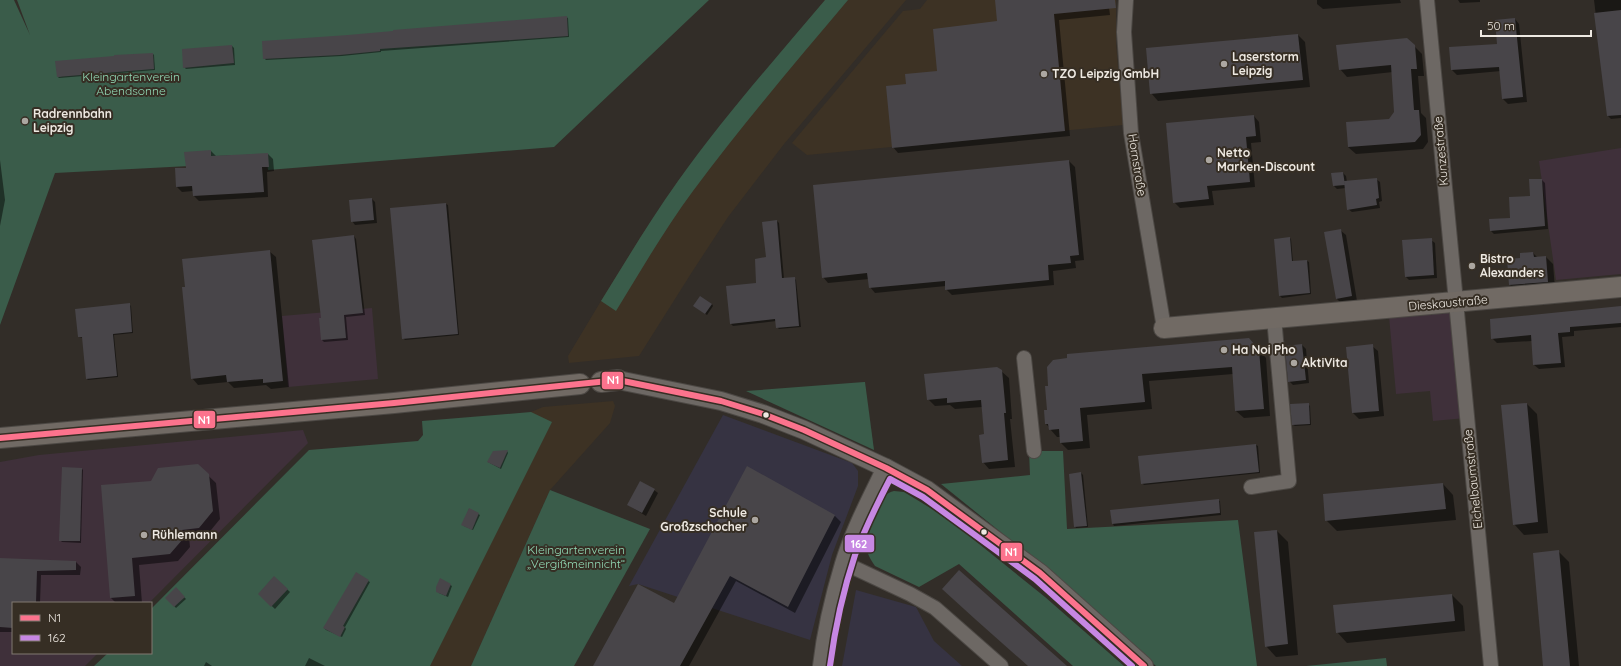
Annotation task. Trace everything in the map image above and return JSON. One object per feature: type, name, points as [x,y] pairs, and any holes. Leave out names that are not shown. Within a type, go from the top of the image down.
[{"type":"main road","name":"Dieskaustraße","points":[[1164,328],[1621,287]]},
{"type":"main road","points":[[0,438],[394,403],[580,384]]},
{"type":"street","name":"Hornstraße","points":[[1126,0],[1124,32],[1131,133],[1164,328]]},
{"type":"street","name":"Kunzestraße","points":[[1427,0],[1455,302]]},
{"type":"street","name":"Eichelbaumstraße","points":[[1455,302],[1491,661],[1503,666]]},
{"type":"street","points":[[1251,487],[1289,481],[1274,318]]},
{"type":"street","points":[[1024,358],[1034,451]]},
{"type":"street","points":[[609,381],[721,401],[763,414],[804,430],[886,468],[927,490],[1040,573],[1144,666]]},
{"type":"street","points":[[822,666],[833,603],[844,563],[865,511],[886,468]]},
{"type":"street","points":[[844,563],[910,594],[935,608],[1001,666]]},
{"type":"shaded area","points":[[825,0],[906,0],[784,144],[728,217],[639,356],[569,363],[568,356],[640,238],[678,181],[736,106]]},
{"type":"shaded area","points":[[927,0],[1116,0],[1116,43],[1123,125],[807,155],[792,143],[903,11],[920,9]]},
{"type":"shaded area","points":[[1621,148],[1621,274],[1556,280],[1539,161]]},
{"type":"shaded area","points":[[372,308],[378,379],[288,387],[282,316]]},
{"type":"shaded area","points":[[1457,309],[1466,418],[1433,421],[1430,391],[1396,394],[1389,316]]},
{"type":"shaded area","points":[[613,401],[615,406],[610,423],[550,490],[471,666],[408,666],[456,575],[531,412],[543,407]]},
{"type":"shaded area","name":"Schule Großzschocher","points":[[723,415],[852,463],[858,471],[858,486],[832,555],[810,640],[638,584],[629,586]]},
{"type":"shaded area","points":[[303,430],[308,443],[150,602],[12,602],[12,654],[97,654],[85,666],[0,666],[0,462],[39,455]]},
{"type":"shaded area","points":[[856,590],[916,607],[934,641],[962,666],[842,666]]},
{"type":"green space","name":"Kleingartenverein Abendsonne","points":[[0,0],[14,0],[30,35],[17,0],[709,0],[554,147],[268,170],[267,162],[55,173],[0,325]]},
{"type":"green space","points":[[825,0],[848,0],[750,118],[693,191],[663,235],[616,311],[601,301],[638,241],[695,158],[750,89]]},
{"type":"green space","points":[[864,382],[874,450],[746,391]]},
{"type":"green space","points":[[531,412],[552,422],[430,666],[94,666],[107,654],[152,654],[152,608],[309,450],[418,441],[423,435],[422,421]]},
{"type":"green space","points":[[1029,451],[1063,451],[1067,529],[1238,520],[1257,666],[1156,666],[1039,563],[941,484],[1030,475]]},
{"type":"green space","name":"Kleingartenverein „Vergißmeinnicht“","points":[[550,490],[650,529],[574,666],[471,666]]},
{"type":"green space","points":[[894,491],[904,492],[932,509],[963,531],[1045,597],[1124,666],[1073,666],[959,564],[919,587],[875,566],[867,552],[866,546],[868,536],[885,496]]},
{"type":"green space","points":[[1386,658],[1387,666],[1306,666]]},
{"type":"building","points":[[995,0],[1115,0],[1116,8],[1054,14],[1065,131],[892,148],[886,86],[906,84],[905,74],[937,71],[933,29],[997,21]]},
{"type":"building","points":[[1621,10],[1621,115],[1607,116],[1594,13]]},
{"type":"building","points":[[567,16],[568,36],[380,49],[380,51],[340,55],[263,59],[262,41]]},
{"type":"building","points":[[1515,18],[1523,97],[1502,99],[1499,67],[1451,70],[1449,47],[1497,44],[1495,20]]},
{"type":"building","name":"Laserstorm Leipzig","points":[[1298,34],[1303,80],[1150,94],[1146,48]]},
{"type":"building","points":[[1407,38],[1415,45],[1417,69],[1411,69],[1414,110],[1419,110],[1421,135],[1415,142],[1348,147],[1346,122],[1389,119],[1394,112],[1391,65],[1339,70],[1336,45]]},
{"type":"building","points":[[232,45],[234,63],[183,68],[182,49]]},
{"type":"building","points":[[153,53],[154,69],[57,77],[55,61]]},
{"type":"building","name":"Netto Marken-Discount","points":[[1254,115],[1256,136],[1246,137],[1250,182],[1207,186],[1209,199],[1173,203],[1166,123]]},
{"type":"building","points":[[211,150],[211,156],[268,153],[269,167],[262,167],[264,192],[193,196],[192,186],[176,187],[175,168],[186,168],[184,152]]},
{"type":"building","points":[[1069,160],[1079,255],[1070,256],[1071,263],[1048,265],[1049,280],[945,290],[945,281],[869,288],[867,273],[822,278],[813,185]]},
{"type":"building","points":[[1343,172],[1345,185],[1333,186],[1331,173]]},
{"type":"building","points":[[1377,178],[1379,198],[1376,199],[1377,205],[1347,210],[1344,181]]},
{"type":"building","points":[[1529,179],[1542,179],[1545,226],[1490,231],[1489,219],[1510,218],[1509,197],[1530,196]]},
{"type":"building","points":[[372,198],[374,220],[351,222],[349,200]]},
{"type":"building","points":[[446,203],[458,334],[402,339],[390,208]]},
{"type":"building","points":[[777,220],[782,278],[795,277],[799,326],[776,328],[775,319],[730,324],[726,286],[756,283],[755,259],[766,257],[762,222]]},
{"type":"building","points":[[1341,229],[1352,296],[1336,299],[1324,232]]},
{"type":"building","points":[[354,235],[363,313],[344,315],[346,338],[321,340],[319,318],[321,318],[312,240]]},
{"type":"building","points":[[1290,237],[1292,261],[1307,260],[1310,293],[1279,296],[1274,239]]},
{"type":"building","points":[[1432,238],[1434,275],[1405,277],[1402,240]]},
{"type":"building","points":[[270,250],[283,381],[263,383],[263,379],[227,382],[226,375],[191,379],[182,287],[185,287],[182,259]]},
{"type":"building","points":[[1533,252],[1534,257],[1546,256],[1548,282],[1509,285],[1507,259],[1520,258],[1520,253]]},
{"type":"building","points":[[700,296],[712,304],[705,314],[693,306]]},
{"type":"building","points":[[130,303],[132,332],[113,334],[117,376],[86,379],[82,337],[78,337],[75,309]]},
{"type":"building","points":[[1621,306],[1621,323],[1570,327],[1570,332],[1558,333],[1561,363],[1533,365],[1531,335],[1491,339],[1490,319]]},
{"type":"building","points":[[1249,338],[1259,350],[1264,409],[1235,411],[1232,367],[1142,374],[1145,402],[1080,408],[1083,441],[1060,443],[1059,429],[1049,430],[1048,424],[1045,424],[1044,410],[1047,410],[1045,386],[1048,386],[1047,367],[1053,360],[1067,358],[1067,354]]},
{"type":"building","name":"AktiVita","points":[[1302,344],[1306,380],[1288,382],[1285,346]]},
{"type":"building","points":[[1373,344],[1379,411],[1352,413],[1346,347]]},
{"type":"building","points":[[997,367],[1002,370],[1008,460],[982,463],[979,435],[984,434],[981,400],[947,403],[947,398],[927,400],[924,374]]},
{"type":"building","points":[[1309,403],[1310,424],[1292,425],[1290,404]]},
{"type":"building","points":[[1527,403],[1538,522],[1513,525],[1501,405]]},
{"type":"building","points":[[1256,444],[1259,472],[1141,484],[1138,456]]},
{"type":"building","points":[[508,450],[500,468],[487,462],[493,451]]},
{"type":"building","name":"Rühlemann","points":[[198,464],[209,474],[213,511],[199,528],[182,530],[183,539],[170,554],[132,558],[135,596],[110,598],[101,485],[151,481],[158,468]]},
{"type":"building","points":[[747,466],[835,515],[788,607],[730,576],[680,666],[593,666],[638,584],[674,603]]},
{"type":"building","points":[[62,467],[82,468],[80,541],[59,541]]},
{"type":"building","points":[[1081,472],[1087,526],[1074,527],[1069,474]]},
{"type":"building","points":[[640,481],[655,489],[642,513],[627,505]]},
{"type":"building","points":[[1443,483],[1446,509],[1325,521],[1323,494]]},
{"type":"building","points":[[1219,499],[1220,513],[1112,524],[1110,510]]},
{"type":"building","points":[[469,508],[479,513],[472,530],[461,525]]},
{"type":"building","points":[[1277,530],[1288,644],[1265,647],[1254,532]]},
{"type":"building","points":[[1559,550],[1570,666],[1543,666],[1533,553]]},
{"type":"building","points":[[0,558],[76,561],[76,570],[37,571],[36,602],[12,602],[12,628],[0,627]]},
{"type":"building","points":[[959,570],[1067,666],[1028,666],[975,619],[942,589]]},
{"type":"building","points":[[356,572],[369,580],[343,626],[345,627],[340,637],[323,628]]},
{"type":"building","points":[[274,576],[288,589],[271,607],[258,594]]},
{"type":"building","points":[[440,578],[451,584],[446,596],[436,592],[436,587]]},
{"type":"building","points":[[176,587],[185,597],[174,607],[165,598]]},
{"type":"building","points":[[1452,594],[1455,621],[1336,633],[1333,605]]},
{"type":"transit line","name":"N1","points":[[0,438],[394,403],[618,380],[721,401],[763,414],[804,430],[886,468],[927,490],[1040,573],[1144,666]]},
{"type":"transit line","name":"162","points":[[830,666],[840,610],[855,555],[871,517],[890,479],[923,497],[1035,579],[1132,666]]},
{"type":"place","name":"Laserstorm Leipzig","points":[[1224,64]]},
{"type":"place","name":"TZO Leipzig GmbH","points":[[1044,74]]},
{"type":"place","name":"Radrennbahn Leipzig","points":[[25,121]]},
{"type":"place","name":"Netto Marken-Discount","points":[[1209,160]]},
{"type":"place","name":"Bistro Alexanders","points":[[1472,266]]},
{"type":"place","name":"Ha Noi Pho","points":[[1224,350]]},
{"type":"place","name":"AktiVita","points":[[1294,363]]},
{"type":"place","name":"Schule Großzschocher","points":[[755,520]]},
{"type":"place","name":"Rühlemann","points":[[144,535]]}]
